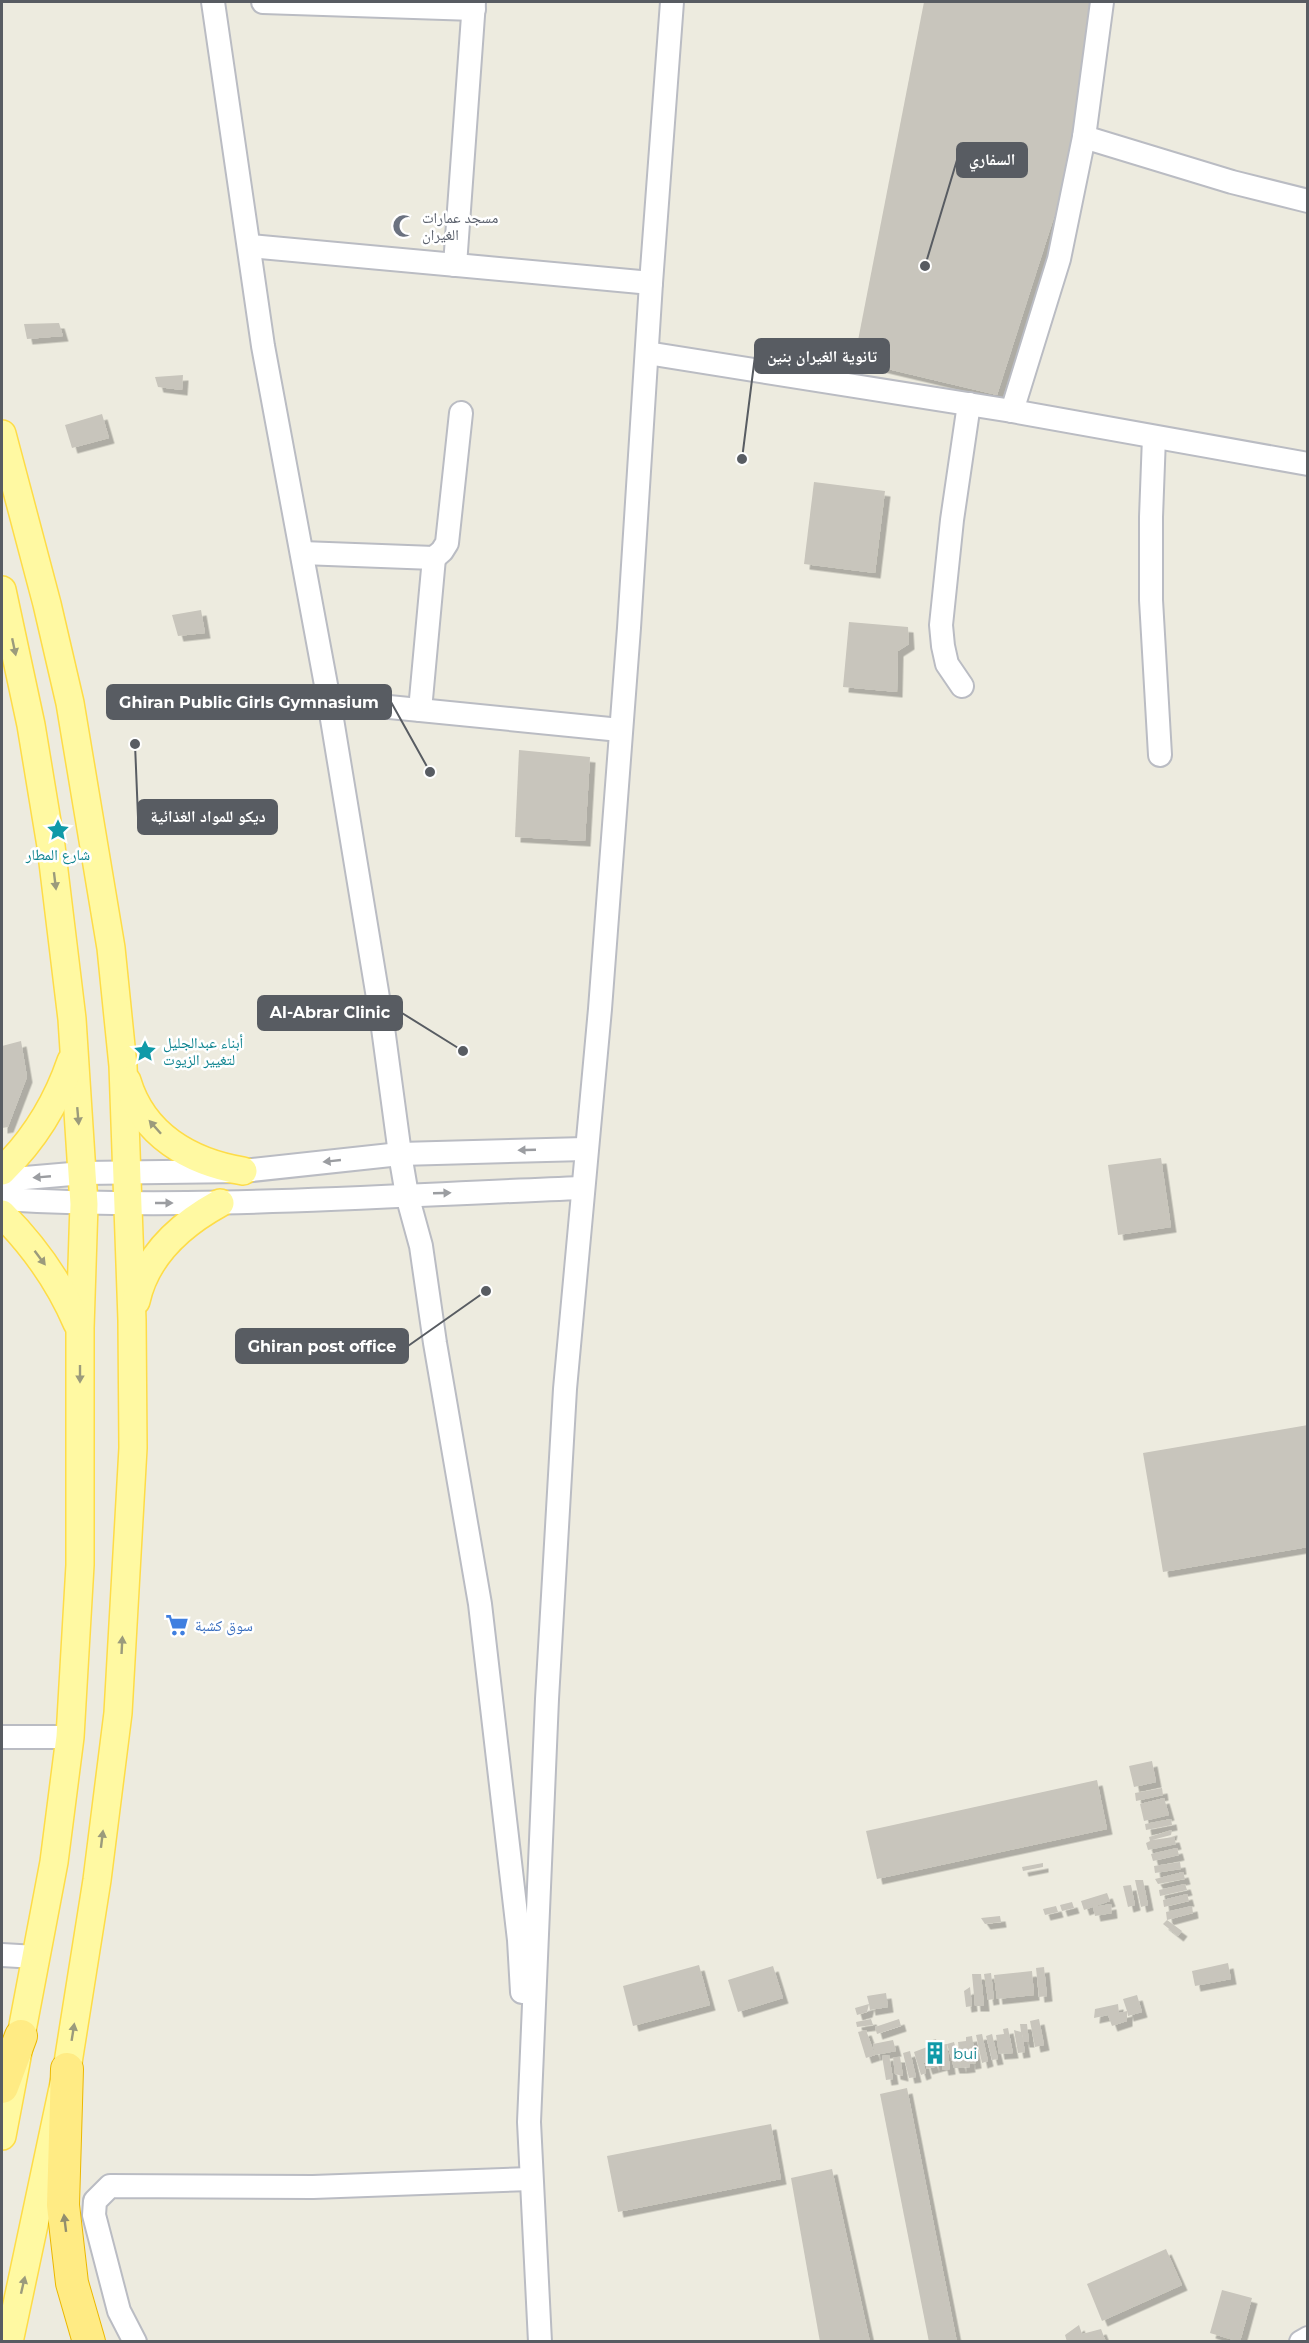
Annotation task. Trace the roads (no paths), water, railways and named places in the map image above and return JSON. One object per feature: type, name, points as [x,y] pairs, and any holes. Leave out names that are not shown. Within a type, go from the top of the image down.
[{"type":"highway","points":[[2,2087],[21,2036]]},
{"type":"highway","points":[[67,2069],[63,2205],[72,2283],[89,2342]]},
{"type":"main road","points":[[2,434],[47,604],[70,704],[111,948],[123,1066],[132,1320],[133,1448],[118,1713],[97,1880],[67,2069],[9,2342]]},
{"type":"main road","points":[[2,590],[31,725],[51,846],[72,1019],[84,1204],[80,1328],[80,1565],[70,1737],[54,1862],[2,2136]]},
{"type":"main road","points":[[2,1171],[22,1150],[47,1114],[74,1054]]},
{"type":"main road","points":[[123,1066],[130,1089],[141,1111],[156,1130],[174,1146],[195,1159],[218,1167],[243,1171]]},
{"type":"main road","points":[[132,1320],[139,1290],[151,1262],[170,1238],[185,1224],[220,1203]]},
{"type":"main road","points":[[2,1214],[33,1247],[47,1266],[80,1328]]},
{"type":"street","points":[[213,2],[263,346],[329,700],[383,1028],[400,1154],[407,1195],[421,1246],[483,1627],[519,1940],[540,2342]]},
{"type":"street","points":[[263,2],[474,5],[455,265]]},
{"type":"street","points":[[529,2122],[547,1699],[565,1389],[585,1149],[600,1009],[672,2]]},
{"type":"street","points":[[1012,411],[1059,259],[1084,137],[1102,2]]},
{"type":"street","points":[[1084,137],[1232,182],[1308,201]]},
{"type":"street","points":[[250,246],[651,283]]},
{"type":"street","points":[[647,353],[1012,411],[1308,464]]},
{"type":"street","points":[[962,686],[947,664],[941,625],[952,520],[969,404]]},
{"type":"street","points":[[302,553],[434,558],[442,551],[447,543],[461,413]]},
{"type":"street","points":[[1154,436],[1151,600],[1160,755]]},
{"type":"street","points":[[420,710],[434,558]]},
{"type":"street","points":[[329,700],[620,730]]},
{"type":"street","points":[[2,1180],[83,1173],[243,1171],[400,1154],[585,1149]]},
{"type":"street","points":[[2,1199],[84,1204],[220,1203],[583,1188]]},
{"type":"street","points":[[2,1737],[70,1737]]},
{"type":"street","points":[[2,1955],[36,1957]]},
{"type":"street","points":[[135,2342],[119,2311],[94,2215],[95,2201],[110,2186],[313,2187],[531,2179]]},
{"type":"street","points":[[1301,2342],[1308,2338]]},
{"type":"place","name":"مسجد عمارات الغيران","points":[[404,226]]},
{"type":"place","name":"السفاري","points":[[925,266]]},
{"type":"place","name":"تانوية الغيران بنين","points":[[742,459]]},
{"type":"place","name":"ديكو للمواد الغذائية","points":[[135,744]]},
{"type":"place","name":"Ghiran Public Girls Gymnasium","points":[[430,772]]},
{"type":"place","name":"شارع المطار","points":[[58,830]]},
{"type":"place","name":"أبناء عبدالجليل لتغيير الزيوت","points":[[145,1051]]},
{"type":"place","name":"Al-Abrar Clinic","points":[[463,1051]]},
{"type":"place","name":"Ghiran post office","points":[[486,1291]]},
{"type":"place","name":"سوق كشبة","points":[[177,1625]]},
{"type":"place","name":"bui","points":[[935,2053]]}]
